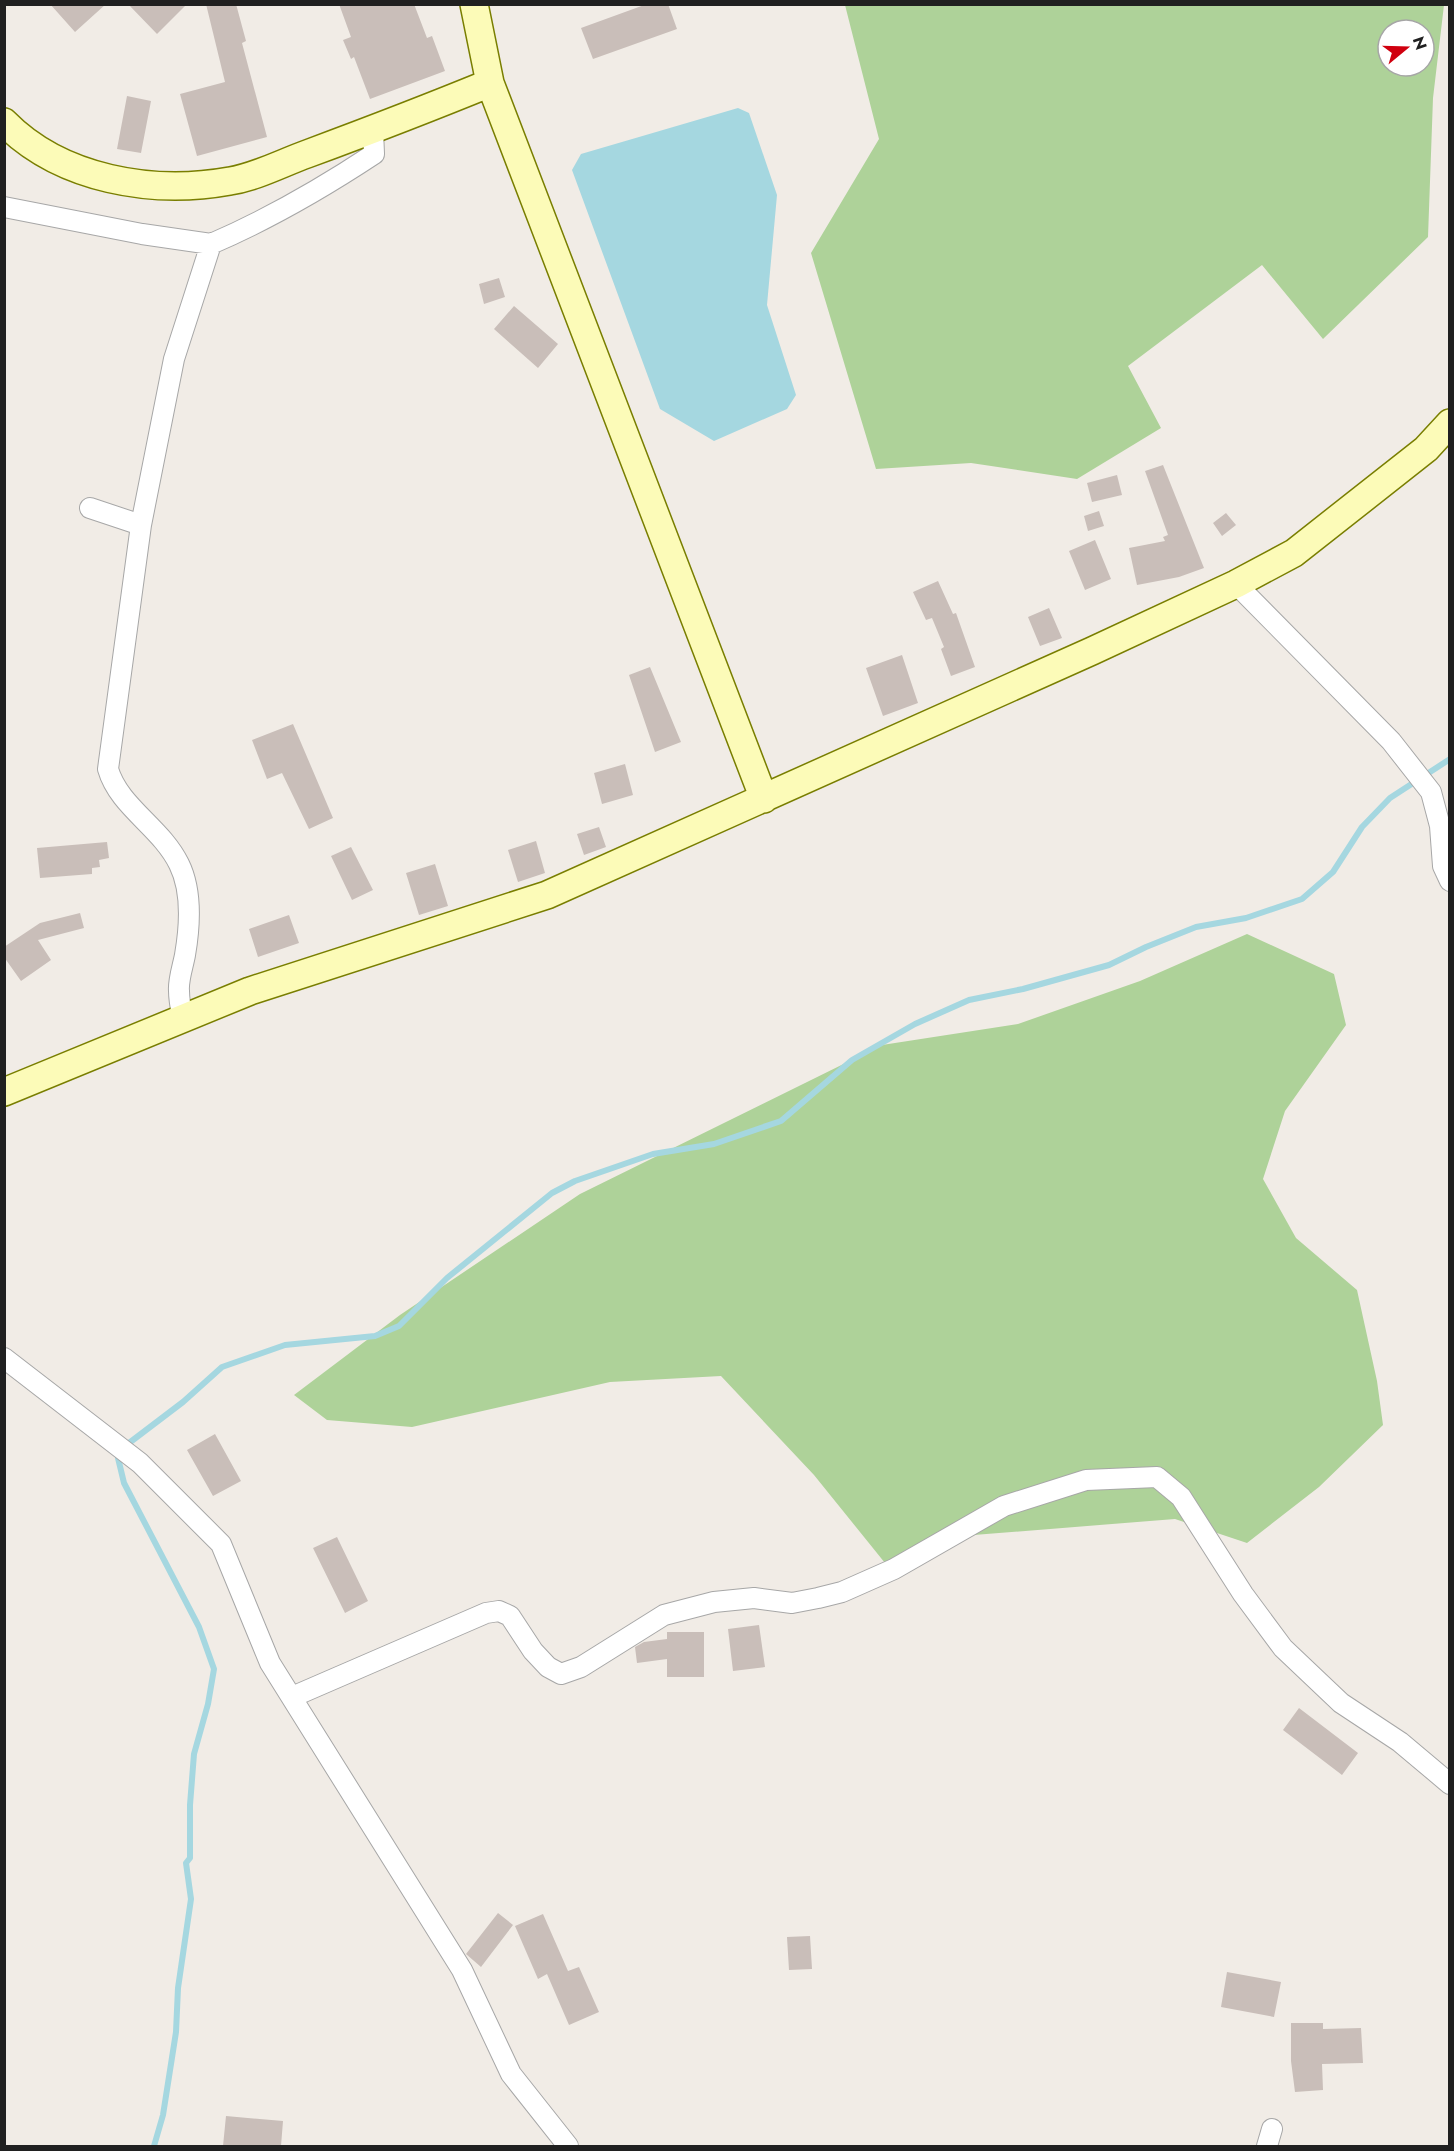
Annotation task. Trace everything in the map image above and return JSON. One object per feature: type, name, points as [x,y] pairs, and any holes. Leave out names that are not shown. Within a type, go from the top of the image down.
[{"type":"street","points":[[474,4],[490,83],[764,799]]},
{"type":"street","points":[[4,122],[16,134],[67,165],[124,183],[194,187],[232,181],[373,130],[490,83]]},
{"type":"street","points":[[4,207],[142,234],[211,244],[257,225],[308,197],[374,154],[373,130]]},
{"type":"street","points":[[183,1018],[178,990],[188,936],[188,900],[180,864],[153,826],[120,795],[112,783],[108,769],[141,525],[174,359],[211,244]]},
{"type":"street","points":[[8,1085],[250,991],[547,895],[1236,584],[1294,553],[1426,449],[1449,423]]},
{"type":"street","points":[[90,508],[141,525]]},
{"type":"street","points":[[1236,584],[1391,741],[1431,792],[1440,826],[1443,866],[1449,881]]},
{"type":"street","points":[[4,1358],[141,1463],[221,1544],[270,1663],[462,1970],[511,2074],[568,2146]]},
{"type":"street","points":[[292,1697],[486,1613],[499,1611],[510,1616],[533,1651],[548,1666],[561,1674],[581,1667],[664,1615],[724,1601],[754,1598],[792,1603],[842,1592],[894,1569],[1004,1506],[1086,1480],[1157,1477],[1181,1497],[1243,1594],[1283,1648],[1341,1703],[1400,1742],[1449,1784]]},
{"type":"green space","points":[[845,5],[1444,5],[1436,73],[1436,18],[1376,18],[1376,78],[1435,78],[1428,237],[1323,339],[1262,265],[1128,366],[1161,428],[1077,479],[971,463],[876,469],[811,253],[879,139]]},
{"type":"green space","points":[[1247,934],[1334,974],[1346,1025],[1285,1111],[1263,1179],[1296,1238],[1357,1290],[1377,1381],[1383,1425],[1319,1487],[1247,1543],[1175,1519],[961,1536],[885,1563],[814,1475],[721,1376],[610,1382],[412,1427],[327,1420],[294,1395],[400,1315],[580,1194],[882,1045],[1018,1024],[1140,981]]},
{"type":"water","points":[[738,108],[749,113],[777,195],[767,305],[796,395],[787,409],[714,441],[660,409],[572,170],[581,154]]},
{"type":"building","points":[[50,4],[106,4],[75,32]]},
{"type":"building","points":[[128,4],[187,4],[157,34]]},
{"type":"building","points":[[206,4],[236,4],[246,41],[242,43],[267,137],[197,156],[180,94],[225,82]]},
{"type":"building","points":[[339,4],[414,4],[427,38],[432,36],[445,71],[370,99],[354,57],[351,59],[343,40],[351,37]]},
{"type":"building","points":[[647,4],[668,4],[677,29],[593,59],[581,28]]},
{"type":"building","points":[[127,96],[151,101],[141,153],[117,149]]},
{"type":"building","points":[[499,278],[505,297],[484,304],[479,284]]},
{"type":"building","points":[[514,306],[558,344],[538,368],[494,329]]},
{"type":"building","points":[[1163,465],[1204,568],[1179,577],[1137,585],[1129,548],[1165,541],[1163,537],[1168,535],[1145,471]]},
{"type":"building","points":[[1117,475],[1122,495],[1092,502],[1087,483]]},
{"type":"building","points":[[1099,511],[1104,526],[1088,531],[1084,516]]},
{"type":"building","points":[[1226,513],[1236,525],[1222,536],[1213,523]]},
{"type":"building","points":[[1095,540],[1111,579],[1085,590],[1069,551]]},
{"type":"building","points":[[938,581],[953,614],[956,613],[975,667],[951,676],[941,649],[944,647],[932,618],[926,620],[913,592]]},
{"type":"building","points":[[1049,608],[1062,638],[1040,646],[1028,617]]},
{"type":"building","points":[[902,655],[918,703],[883,716],[866,668]]},
{"type":"building","points":[[650,667],[681,742],[655,752],[629,675]]},
{"type":"building","points":[[293,724],[333,818],[309,829],[282,773],[267,779],[252,740]]},
{"type":"building","points":[[625,764],[633,795],[602,804],[594,773]]},
{"type":"building","points":[[599,827],[606,847],[584,855],[577,834]]},
{"type":"building","points":[[536,841],[545,873],[518,882],[508,850]]},
{"type":"building","points":[[107,842],[109,858],[99,860],[100,867],[92,868],[92,874],[40,878],[37,848]]},
{"type":"building","points":[[351,847],[373,890],[352,900],[331,856]]},
{"type":"building","points":[[435,864],[448,906],[419,915],[406,873]]},
{"type":"building","points":[[80,913],[84,928],[38,940],[51,960],[21,981],[4,957],[4,947],[40,923]]},
{"type":"building","points":[[289,915],[299,943],[258,957],[249,929]]},
{"type":"building","points":[[215,1434],[241,1481],[213,1496],[187,1450]]},
{"type":"building","points":[[337,1537],[368,1601],[345,1613],[313,1548]]},
{"type":"building","points":[[759,1625],[765,1667],[733,1671],[728,1629]]},
{"type":"building","points":[[667,1632],[704,1632],[704,1677],[667,1677],[667,1659],[637,1663],[635,1647],[644,1642],[667,1639]]},
{"type":"building","points":[[1299,1708],[1358,1753],[1342,1775],[1283,1730]]},
{"type":"building","points":[[498,1913],[513,1925],[481,1967],[466,1954]]},
{"type":"building","points":[[543,1914],[568,1971],[579,1967],[599,2012],[569,2025],[547,1974],[538,1979],[515,1926]]},
{"type":"building","points":[[810,1936],[812,1969],[789,1970],[787,1937]]},
{"type":"building","points":[[1227,1972],[1281,1982],[1274,2017],[1221,2007]]},
{"type":"building","points":[[1291,2023],[1323,2023],[1323,2029],[1361,2028],[1363,2063],[1322,2064],[1323,2090],[1295,2092],[1291,2061]]},
{"type":"building","points":[[226,2116],[283,2121],[281,2146],[223,2146]]},
{"type":"waterway","points":[[154,2146],[163,2115],[176,2032],[178,1988],[191,1899],[186,1863],[190,1858],[190,1805],[194,1754],[208,1704],[214,1669],[199,1627],[124,1483],[118,1458],[129,1443],[183,1402],[222,1367],[285,1345],[375,1336],[399,1326],[447,1278],[552,1193],[575,1181],[653,1154],[714,1144],[781,1121],[852,1060],[915,1024],[969,1000],[1023,989],[1109,965],[1196,927],[1246,918],[1302,899],[1333,872],[1362,827],[1390,798],[1450,759]]}]
